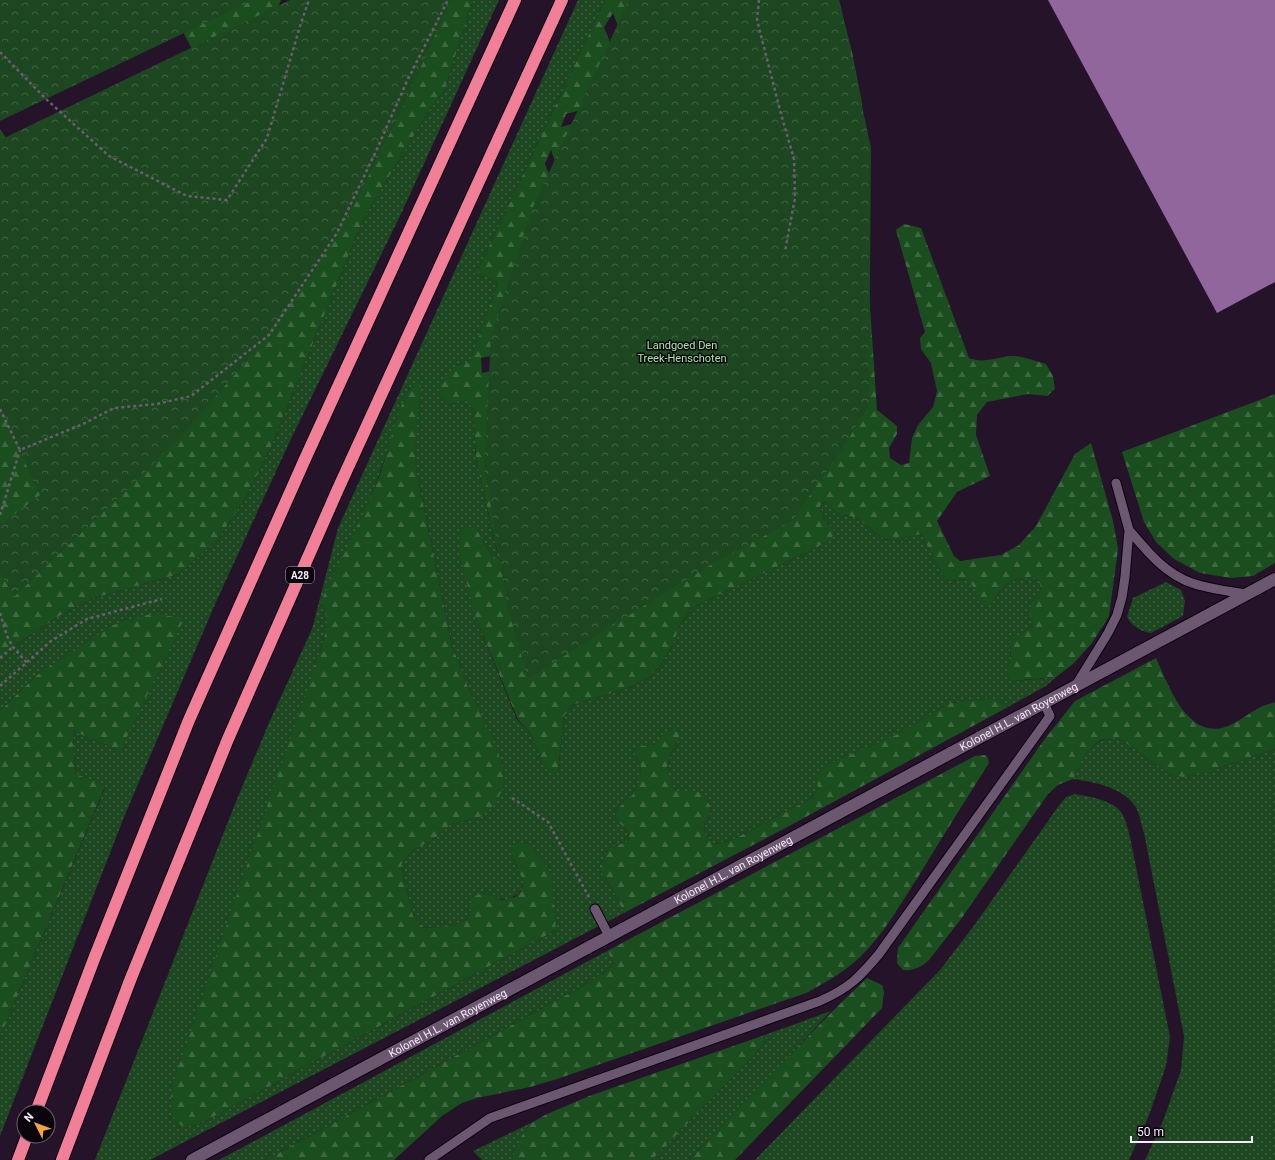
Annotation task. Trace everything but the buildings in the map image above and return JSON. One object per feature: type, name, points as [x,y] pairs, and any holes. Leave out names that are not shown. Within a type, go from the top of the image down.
[{"type":"highway","points":[[39,1104],[94,959],[189,720],[305,459],[515,0]]},
{"type":"highway","name":"A28","points":[[62,1160],[131,978],[228,738],[341,482],[562,0]]},
{"type":"highway","points":[[18,1160],[24,1144]]},
{"type":"street","name":"Kolonel H.L. van Royenweg","points":[[192,1160],[1275,579]]},
{"type":"lane","points":[[1076,685],[1108,633],[1122,596],[1129,530],[1116,483]]},
{"type":"lane","points":[[1129,530],[1156,560],[1169,571],[1181,578],[1192,583],[1246,594]]},
{"type":"lane","points":[[429,1160],[490,1118],[820,1001],[850,985],[864,972],[879,954],[1050,716],[1044,703]]},
{"type":"lane","points":[[595,909],[609,936]]},
{"type":"path","points":[[0,52],[46,99],[109,156],[187,196],[227,200],[267,138],[309,0]]},
{"type":"path","points":[[20,450],[83,424],[114,408],[158,404],[191,396],[269,335],[337,233],[407,81],[448,0]]},
{"type":"path","points":[[759,0],[757,20],[794,159],[795,198],[785,251]]},
{"type":"path","points":[[0,410],[20,450],[0,515]]},
{"type":"path","points":[[0,686],[51,641],[87,619],[162,599]]},
{"type":"path","points":[[0,613],[7,636],[13,647],[27,663]]},
{"type":"path","points":[[0,658],[13,647]]},
{"type":"path","points":[[512,798],[548,822],[595,909]]},
{"type":"green space","points":[[0,0],[253,0],[0,121]]},
{"type":"green space","points":[[166,0],[281,0],[277,10],[192,49]]},
{"type":"green space","points":[[290,0],[451,0],[403,107],[352,209],[314,272],[244,364],[181,436],[134,483],[14,597],[0,572],[0,525],[40,495],[0,408],[0,140]]},
{"type":"green space","points":[[383,0],[473,0],[444,91],[431,107],[363,219],[271,447],[246,497],[219,538],[179,574],[94,598],[67,611],[17,644],[0,659],[0,129],[55,210]]},
{"type":"green space","points":[[473,0],[499,0],[400,216],[290,441],[216,602],[124,817],[0,1136],[0,1037],[105,788],[75,773],[73,731],[120,751],[36,676],[0,711],[0,659],[17,644],[67,611],[94,598],[179,574],[219,538],[246,497],[271,447],[363,219],[431,107],[444,91]]},
{"type":"green space","points":[[578,0],[605,0],[477,272],[498,283],[470,363],[465,400],[473,408],[476,459],[499,560],[494,559],[476,528],[476,618],[517,720],[530,732],[543,764],[558,771],[564,716],[572,705],[631,687],[648,678],[661,665],[673,644],[681,622],[693,607],[812,550],[831,538],[834,531],[824,519],[820,506],[825,501],[837,513],[857,518],[884,539],[896,540],[921,534],[942,574],[949,581],[968,579],[990,605],[1003,587],[1012,580],[1035,578],[1040,584],[1042,591],[1030,612],[1033,627],[1010,641],[1012,681],[1056,677],[1046,686],[1008,707],[992,698],[950,703],[897,735],[818,788],[812,798],[730,841],[714,844],[705,833],[704,824],[711,812],[699,792],[674,792],[667,769],[671,753],[680,737],[665,732],[654,745],[634,755],[641,763],[640,784],[634,795],[616,810],[616,816],[629,834],[629,838],[627,842],[609,848],[599,868],[613,890],[624,913],[150,1160],[95,1160],[235,804],[268,725],[312,629],[338,528]],"holes":[[[410,387],[416,469],[452,646],[471,695],[480,817],[451,824],[434,839],[412,851],[401,865],[413,916],[424,928],[451,926],[470,918],[484,893],[500,899],[508,899],[517,894],[522,890],[523,881],[511,852],[556,930],[198,1125],[183,1125],[178,1123],[176,1120],[321,648],[328,622],[326,609],[379,476],[402,406]]]},
{"type":"green space","name":"Landgoed Den Treek-Henschoten","points":[[605,0],[839,0],[852,52],[862,103],[870,307],[877,410],[897,426],[897,434],[889,448],[890,458],[901,465],[909,463],[912,438],[918,425],[933,407],[937,391],[931,363],[921,349],[920,338],[925,332],[896,230],[904,224],[921,228],[969,358],[974,360],[985,360],[1016,356],[1046,364],[1053,376],[1055,389],[1047,396],[1028,394],[987,402],[977,415],[976,435],[990,476],[957,492],[937,521],[954,556],[960,561],[1001,555],[1019,545],[1036,526],[1075,454],[1091,443],[1113,521],[1118,549],[1109,616],[1092,643],[1073,664],[1056,677],[1011,681],[1007,669],[1011,660],[1010,640],[1033,627],[1030,607],[1042,591],[1040,584],[1035,578],[1012,580],[1003,587],[990,605],[984,604],[968,579],[949,581],[942,574],[921,534],[896,540],[884,539],[857,518],[837,513],[825,501],[820,506],[824,519],[834,531],[832,538],[812,550],[693,607],[681,622],[673,644],[661,665],[648,678],[631,687],[572,705],[564,716],[558,771],[553,774],[543,764],[530,732],[518,720],[476,618],[459,553],[460,534],[465,528],[476,528],[494,559],[499,559],[476,459],[473,408],[465,400],[448,403],[439,394],[449,372],[452,369],[470,362],[498,283],[477,272]],"holes":[[[613,13],[644,94],[723,317],[482,373],[481,358],[612,331],[545,164],[551,150],[570,204],[626,109],[561,127],[566,114],[631,97],[604,27]]]},
{"type":"green space","name":"Landgoed Den Treek-Henschoten","points":[[629,0],[839,0],[871,148],[869,404],[845,445],[792,521],[714,563],[528,679],[508,610],[484,465],[491,336],[532,209]]},
{"type":"green space","points":[[416,381],[421,382],[415,444],[416,469],[452,646],[471,695],[495,745],[503,768],[503,788],[490,810],[480,817],[451,824],[434,839],[412,851],[401,865],[413,916],[424,928],[451,926],[470,918],[471,897],[484,893],[502,900],[515,897],[522,890],[523,881],[511,852],[514,845],[522,842],[531,847],[545,864],[551,877],[556,930],[198,1125],[185,1126],[179,1124],[173,1115],[171,1101],[173,1083],[321,648],[326,630],[327,619],[321,601],[379,477],[399,412],[410,389]]},
{"type":"green space","points":[[1275,394],[1275,563],[1253,576],[1231,578],[1200,573],[1174,559],[1156,542],[1144,522],[1122,452]]},
{"type":"green space","points":[[1166,582],[1181,590],[1185,601],[1183,616],[1151,633],[1137,628],[1127,617],[1133,598]]},
{"type":"green space","points":[[154,613],[184,619],[120,751],[73,731],[75,773],[105,787],[0,1037],[0,711],[36,676],[113,625]]},
{"type":"green space","points":[[1156,658],[1167,683],[1182,708],[1191,719],[1202,726],[1214,729],[1228,726],[1261,707],[1275,702],[1275,749],[1215,769],[1183,777],[1170,774],[1119,738],[1101,740],[1089,750],[1080,763],[1073,779],[1058,785],[1048,794],[961,919],[929,960],[917,968],[903,970],[897,963],[898,948],[1044,740],[1075,701]]},
{"type":"green space","points":[[992,698],[1008,707],[791,825],[624,913],[613,890],[599,868],[609,848],[627,842],[629,838],[629,834],[616,816],[616,810],[629,799],[638,786],[641,763],[634,755],[636,747],[654,745],[664,732],[676,729],[680,737],[671,753],[667,768],[674,791],[699,792],[709,804],[711,812],[704,824],[705,833],[714,844],[730,841],[812,798],[818,788],[816,776],[827,765],[896,735],[950,703]]},
{"type":"green space","points":[[1110,737],[1119,738],[1170,774],[1215,769],[1275,749],[1275,1160],[1145,1160],[1163,1121],[1181,1070],[1184,1036],[1144,833],[1138,812],[1135,806],[1123,794],[1107,786],[1073,779],[1083,758],[1090,748]]},
{"type":"green space","points":[[985,755],[988,758],[989,763],[885,928],[855,962],[821,985],[806,993],[557,1079],[462,1103],[442,1116],[394,1160],[266,1160],[588,983],[615,965],[607,951],[975,756]]},
{"type":"green space","points":[[1075,794],[1109,803],[1120,810],[1124,817],[1130,837],[1170,1037],[1166,1066],[1149,1115],[1129,1160],[755,1160],[940,970],[973,927],[1060,804],[1066,797]]},
{"type":"green space","points":[[607,951],[615,965],[588,983],[266,1160],[219,1160]]},
{"type":"green space","points":[[867,978],[882,985],[884,992],[882,1008],[735,1160],[689,1160],[821,1022]]},
{"type":"green space","points":[[831,1011],[733,1116],[689,1160],[652,1160],[759,1050],[766,1038],[762,1036]]},
{"type":"green space","points":[[762,1036],[766,1038],[759,1050],[652,1160],[512,1160],[515,1149],[523,1134],[533,1122],[545,1115],[589,1096]]},
{"type":"green space","points":[[533,1122],[516,1149],[512,1160],[482,1160],[473,1151]]}]
